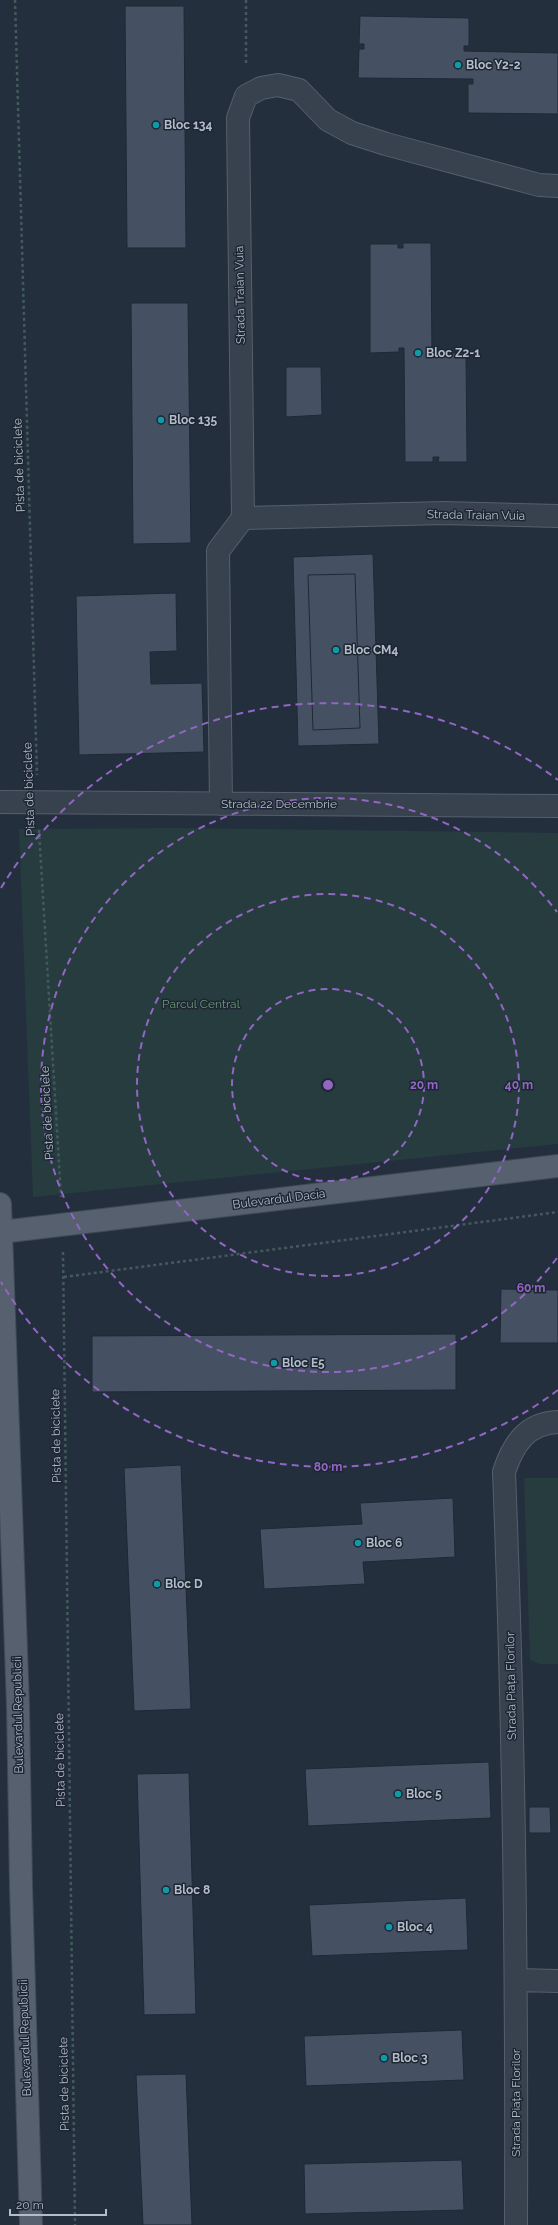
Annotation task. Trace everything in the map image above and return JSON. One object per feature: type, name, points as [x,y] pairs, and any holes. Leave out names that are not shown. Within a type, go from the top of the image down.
[{"type":"main road","name":"Bulevardul Dacia","points":[[1,1232],[63,1226],[558,1166]]},
{"type":"main road","name":"Bulevardul Republicii","points":[[0,1204],[18,1706],[21,1886],[31,2225]]},
{"type":"street","points":[[246,96],[261,88],[278,85],[299,90],[328,120],[352,133],[386,144],[539,185],[558,186]]},
{"type":"street","name":"Strada Traian Vuia","points":[[246,96],[238,118],[243,518],[444,513],[558,516]]},
{"type":"street","points":[[221,804],[218,551],[243,518]]},
{"type":"street","name":"Strada 22 Decembrie","points":[[0,802],[558,806]]},
{"type":"street","name":"Strada Piața Florilor","points":[[516,2225],[517,1980],[512,1670],[504,1472],[510,1454],[519,1438],[537,1425],[558,1422]]},
{"type":"street","points":[[517,1980],[558,1981]]},
{"type":"path","name":"Pista de biciclete","points":[[15,0],[37,802],[63,1226],[75,2225]]},
{"type":"path","points":[[246,0],[246,96]]},
{"type":"path","points":[[64,1277],[558,1212]]},
{"type":"green space","name":"Parcul Central","points":[[177,828],[558,833],[558,1144],[33,1197],[19,829]]},
{"type":"green space","points":[[524,1478],[558,1478],[558,1664],[540,1664],[530,1660]]},
{"type":"building","name":"Bloc 134","points":[[125,6],[184,6],[186,248],[127,248]]},
{"type":"building","name":"Bloc Y2-2","points":[[360,16],[469,18],[469,46],[464,46],[464,51],[558,53],[558,114],[468,113],[468,84],[473,84],[473,79],[358,78],[359,49],[364,49],[364,44],[359,44]]},
{"type":"building","name":"Bloc Z2-1","points":[[403,243],[431,243],[432,357],[437,357],[437,353],[466,353],[467,462],[438,462],[439,457],[433,457],[433,462],[405,462],[404,348],[399,348],[399,352],[370,353],[370,244],[398,244],[398,248],[403,248]]},
{"type":"building","name":"Bloc 135","points":[[131,303],[188,303],[191,543],[133,544]]},
{"type":"building","points":[[286,367],[321,367],[322,415],[286,417]]},
{"type":"building","name":"Bloc CM4","points":[[373,554],[379,744],[298,746],[293,557]]},
{"type":"building","points":[[355,574],[360,728],[313,730],[308,575]]},
{"type":"building","points":[[176,593],[177,651],[150,652],[151,684],[202,683],[204,752],[79,755],[76,596]]},
{"type":"building","points":[[501,1289],[558,1290],[558,1343],[500,1343]]},
{"type":"building","name":"Bloc E5","points":[[456,1334],[456,1390],[92,1392],[92,1336]]},
{"type":"building","name":"Bloc D","points":[[181,1465],[191,1709],[134,1711],[124,1468]]},
{"type":"building","name":"Bloc 6","points":[[453,1498],[455,1557],[363,1562],[365,1584],[264,1589],[260,1529],[362,1524],[360,1503]]},
{"type":"building","name":"Bloc 5","points":[[489,1762],[491,1818],[308,1826],[305,1769]]},
{"type":"building","name":"Bloc 8","points":[[189,1773],[196,2014],[144,2015],[137,1774]]},
{"type":"building","points":[[529,1807],[550,1807],[551,1833],[529,1833]]},
{"type":"building","name":"Bloc 4","points":[[466,1898],[468,1950],[312,1956],[309,1905]]},
{"type":"building","name":"Bloc 3","points":[[462,2030],[464,2080],[306,2086],[304,2036]]},
{"type":"building","points":[[186,2074],[192,2225],[143,2225],[136,2075]]},
{"type":"building","points":[[462,2160],[464,2210],[305,2214],[304,2164]]},
{"type":"place","name":"Bloc Y2-2","points":[[458,65]]},
{"type":"place","name":"Bloc 134","points":[[156,125]]},
{"type":"place","name":"Bloc Z2-1","points":[[418,353]]},
{"type":"place","name":"Bloc 135","points":[[161,420]]},
{"type":"place","name":"Bloc CM4","points":[[336,650]]},
{"type":"place","name":"Bloc E5","points":[[274,1363]]},
{"type":"place","name":"Bloc 6","points":[[358,1543]]},
{"type":"place","name":"Bloc D","points":[[157,1584]]},
{"type":"place","name":"Bloc 5","points":[[398,1794]]},
{"type":"place","name":"Bloc 8","points":[[166,1890]]},
{"type":"place","name":"Bloc 4","points":[[389,1927]]},
{"type":"place","name":"Bloc 3","points":[[384,2058]]}]
